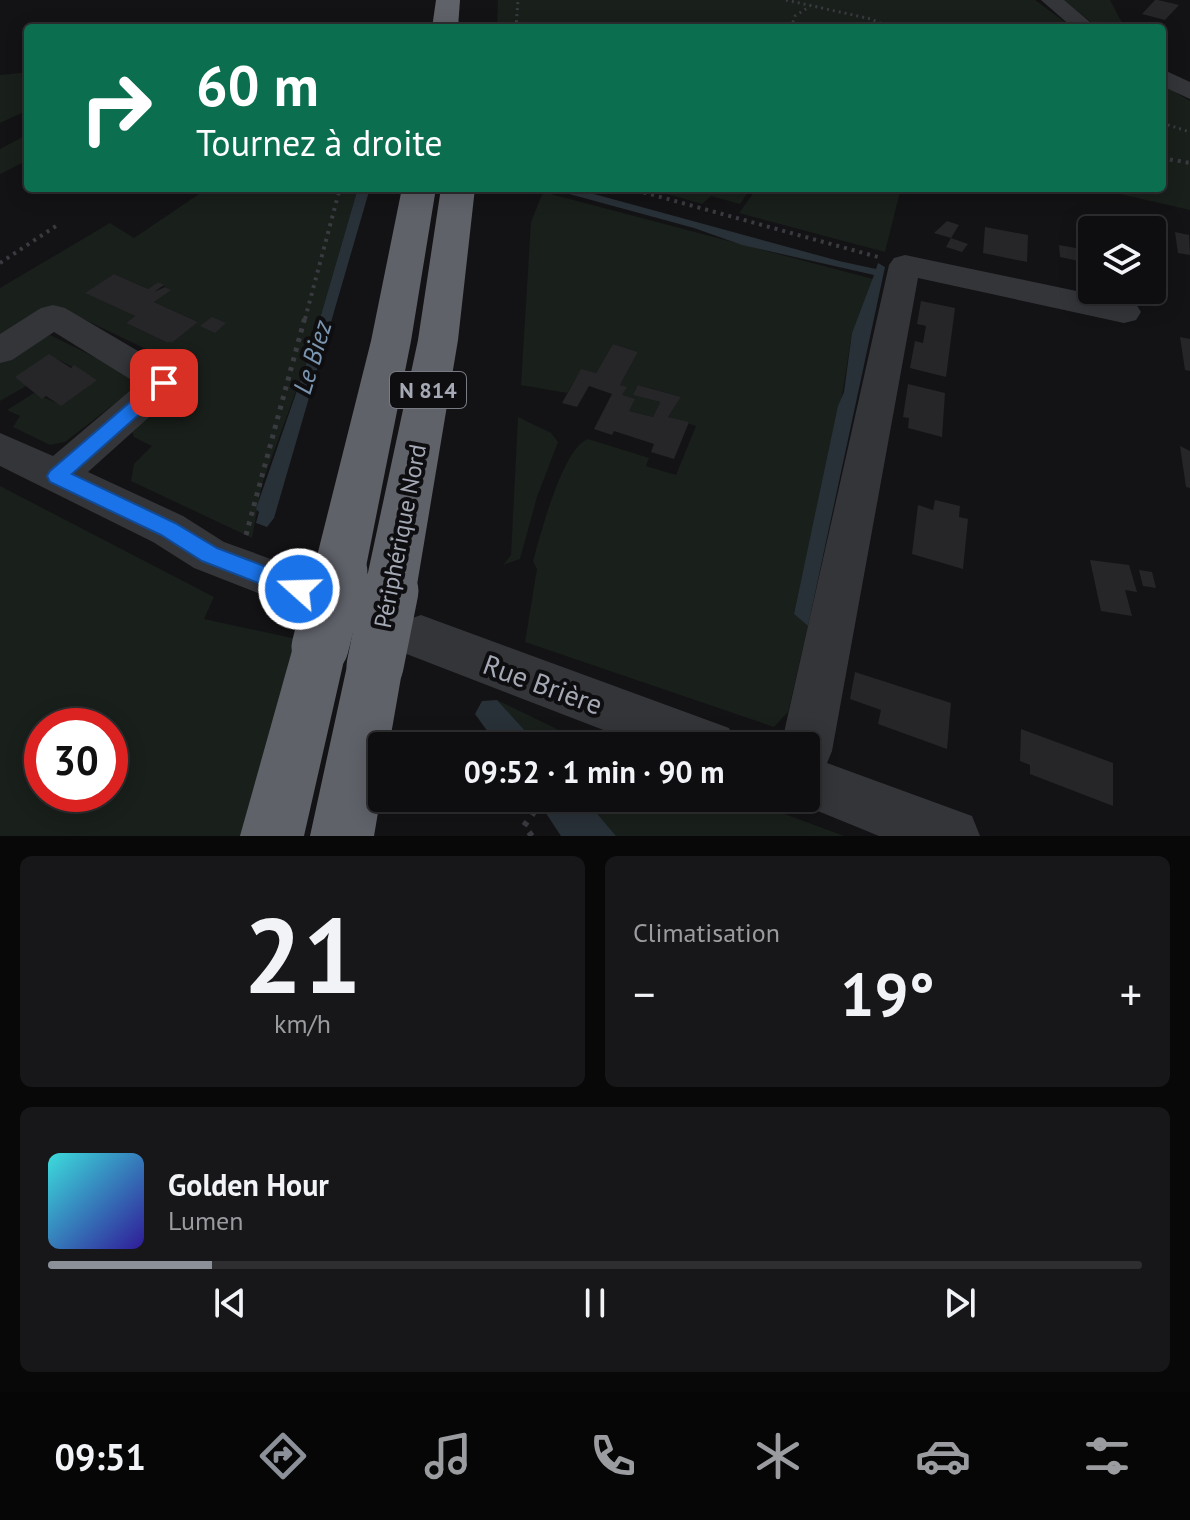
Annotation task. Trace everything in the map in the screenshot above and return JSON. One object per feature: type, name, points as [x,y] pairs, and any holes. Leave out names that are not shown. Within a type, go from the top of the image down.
[{"type":"highway","points":[[445,24],[448,0]]},
{"type":"highway","name":"Périphérique Nord","points":[[272,836],[320,647],[319,581],[391,341],[418,192]]},
{"type":"highway","name":"Périphérique Nord","points":[[342,836],[398,652],[390,591],[438,340],[457,192]]},
{"type":"street","points":[[1051,0],[1081,24]]},
{"type":"street","points":[[1166,78],[1190,92]]},
{"type":"street","points":[[810,732],[905,265],[1124,312]]},
{"type":"street","points":[[0,351],[53,316],[164,383],[57,476]]},
{"type":"street","points":[[0,448],[168,529],[209,555],[237,567],[319,581]]},
{"type":"street","name":"Rue Brière","points":[[398,652],[664,732]]},
{"type":"street","points":[[820,787],[952,836]]},
{"type":"path","points":[[516,24],[518,0]]},
{"type":"path","points":[[786,0],[882,24]]},
{"type":"path","points":[[792,24],[795,16],[809,7]]},
{"type":"path","points":[[1166,124],[1190,132]]},
{"type":"path","points":[[1166,159],[1190,163]]},
{"type":"path","points":[[237,567],[339,192]]},
{"type":"path","points":[[642,192],[905,265]]},
{"type":"path","points":[[0,263],[59,224]]},
{"type":"path","points":[[531,812],[524,826],[532,836]]},
{"type":"shaded area","points":[[498,0],[1035,0],[1068,24],[497,24]]},
{"type":"shaded area","points":[[1063,0],[1110,0],[1125,24],[1094,24]]},
{"type":"shaded area","points":[[24,74],[24,112],[0,123],[0,75]]},
{"type":"shaded area","points":[[1166,86],[1190,101],[1190,210],[1111,192],[1166,192]]},
{"type":"shaded area","points":[[24,136],[24,162],[0,174],[0,149]]},
{"type":"shaded area","points":[[202,192],[357,192],[310,353],[262,484],[252,538],[131,481],[134,464],[152,446],[134,437],[130,426],[194,372],[54,305],[0,341],[0,288],[110,223],[134,238]],"holes":[[[114,274],[148,289],[158,282],[170,290],[154,302],[198,322],[173,342],[166,342],[126,323],[135,316],[86,293]]]},
{"type":"shaded area","points":[[543,192],[873,279],[852,333],[842,396],[794,614],[808,626],[788,712],[774,727],[525,642],[537,569],[533,561],[561,475],[579,446],[588,439],[649,458],[646,466],[676,475],[696,426],[668,417],[681,397],[639,385],[634,395],[660,402],[653,417],[629,411],[622,395],[626,387],[620,385],[638,352],[613,344],[596,373],[581,370],[567,393],[521,385],[531,222]]},
{"type":"shaded area","points":[[661,192],[748,192],[740,204],[711,196],[702,204]]},
{"type":"shaded area","points":[[754,192],[900,192],[885,252],[739,213]]},
{"type":"shaded area","points":[[50,335],[137,378],[136,387],[65,442],[50,445],[13,427],[20,416],[7,410],[34,393],[61,405],[96,379],[49,355],[28,385],[0,401],[0,360]]},
{"type":"shaded area","points":[[518,417],[551,433],[558,442],[537,497],[520,559],[503,565],[511,555]]},
{"type":"shaded area","points":[[0,486],[214,597],[204,619],[301,640],[248,836],[0,836]]},
{"type":"shaded area","points":[[497,700],[563,732],[526,732]]},
{"type":"shaded area","points":[[596,812],[780,812],[844,836],[616,836]]},
{"type":"water","name":"Le Biez","points":[[357,192],[369,192],[274,518],[267,527],[256,523],[259,512],[256,509],[310,353]]},
{"type":"water","points":[[562,192],[587,192],[839,261],[876,269],[878,263],[885,267],[808,626],[794,614],[838,406],[844,392],[852,333],[874,275],[742,245],[694,228]]},
{"type":"water","points":[[497,700],[526,732],[488,732],[475,714],[482,701]]},
{"type":"water","points":[[545,812],[596,812],[616,836],[561,836]]},
{"type":"building","points":[[1155,0],[1179,5],[1165,20],[1142,14]]},
{"type":"building","points":[[947,221],[959,225],[951,238],[934,233]]},
{"type":"building","points":[[985,227],[1028,235],[1027,262],[983,253]]},
{"type":"building","points":[[1175,232],[1189,235],[1190,255],[1178,253]]},
{"type":"building","points":[[951,238],[968,244],[962,252],[946,247]]},
{"type":"building","points":[[1059,245],[1078,248],[1078,261],[1060,257]]},
{"type":"building","points":[[114,274],[148,289],[158,282],[164,285],[154,292],[165,287],[171,290],[154,302],[198,322],[173,342],[166,342],[126,323],[135,316],[85,293]]},
{"type":"building","points":[[921,301],[955,308],[946,377],[910,368],[915,341],[923,343],[926,326],[917,324]]},
{"type":"building","points":[[1115,304],[1136,304],[1136,309]]},
{"type":"building","points":[[212,317],[226,323],[215,333],[200,326]]},
{"type":"building","points":[[1180,337],[1190,339],[1190,371],[1185,370]]},
{"type":"building","points":[[613,344],[638,352],[620,385],[627,387],[622,395],[635,399],[629,411],[653,417],[660,402],[633,395],[638,385],[681,397],[668,417],[689,422],[674,459],[651,452],[654,444],[614,431],[612,435],[594,429],[612,394],[589,386],[577,407],[562,403],[581,369],[596,373]]},
{"type":"building","points":[[49,354],[97,380],[61,406],[46,396],[42,399],[15,377]]},
{"type":"building","points":[[908,384],[945,393],[942,437],[908,428],[909,418],[903,417]]},
{"type":"building","points":[[1180,446],[1190,451],[1190,488],[1186,487]]},
{"type":"building","points":[[935,500],[960,506],[959,517],[968,519],[963,569],[912,554],[918,505],[933,510]]},
{"type":"building","points":[[1090,560],[1129,565],[1137,592],[1125,590],[1132,616],[1101,611]]},
{"type":"building","points":[[1139,570],[1152,572],[1156,588],[1143,586]]},
{"type":"building","points":[[855,672],[951,703],[947,749],[878,724],[881,710],[850,699]]},
{"type":"building","points":[[1021,729],[1113,763],[1113,806],[1030,774],[1030,765],[1020,761]]},
{"type":"route","points":[[164,383],[57,476],[168,529],[209,555],[299,589]]}]
